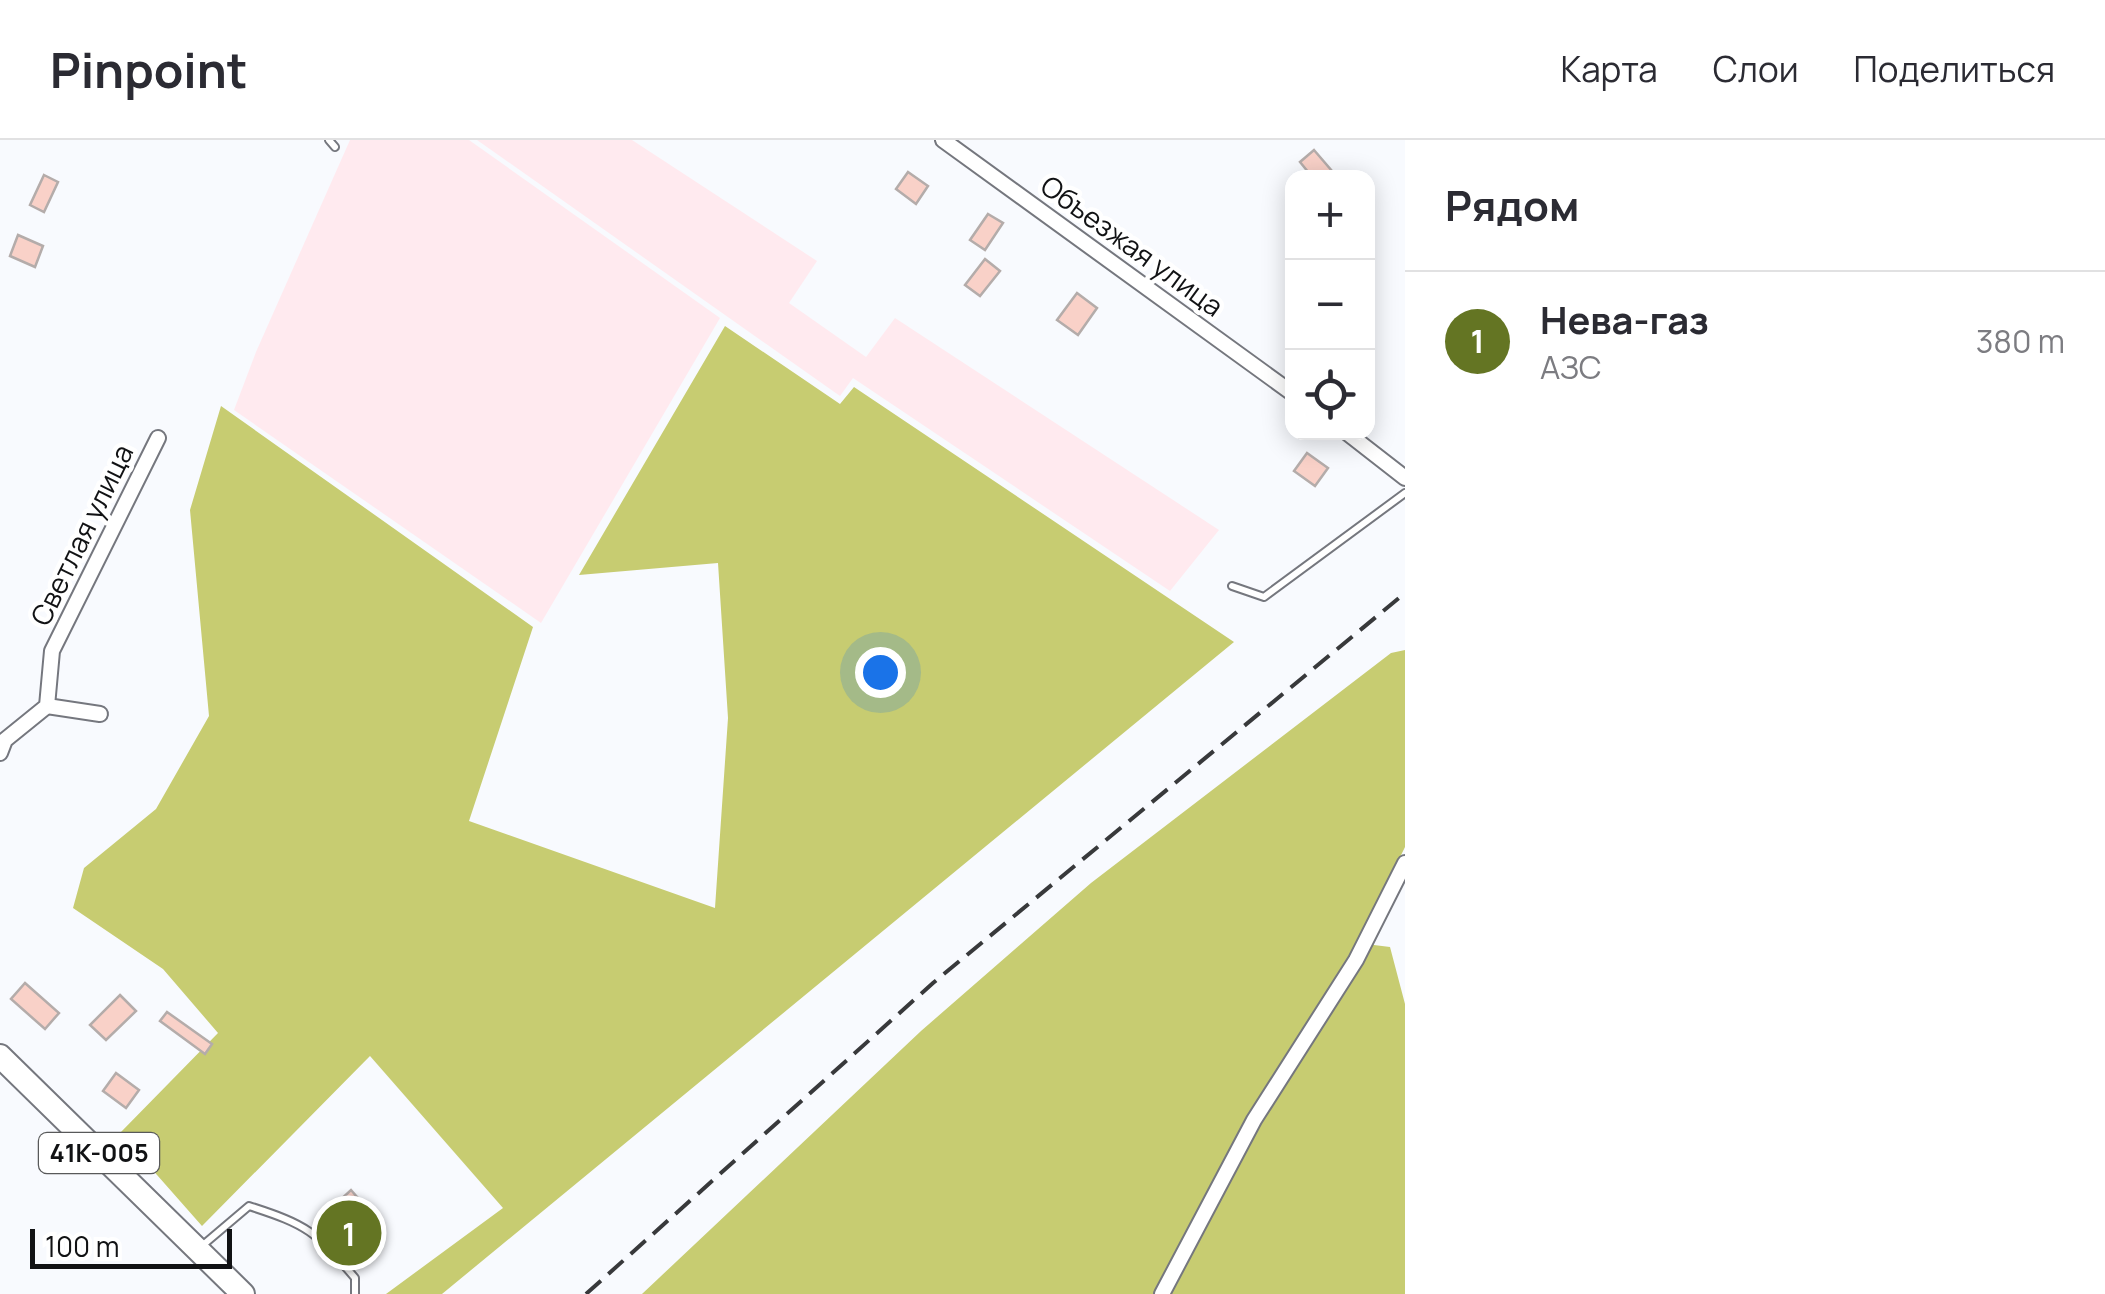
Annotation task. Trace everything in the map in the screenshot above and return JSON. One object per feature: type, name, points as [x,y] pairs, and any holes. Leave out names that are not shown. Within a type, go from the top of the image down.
[{"type":"main road","name":"41К-005","points":[[0,1056],[243,1294]]},
{"type":"street","name":"Объезжая улица","points":[[942,140],[1285,388]]},
{"type":"street","name":"Светлая улица","points":[[46,706],[52,650],[158,438]]},
{"type":"street","points":[[1356,440],[1405,478]]},
{"type":"street","points":[[0,752],[5,740],[46,706],[100,714]]},
{"type":"street","points":[[1162,1294],[1254,1120],[1356,960],[1405,862]]},
{"type":"lane","points":[[1232,586],[1264,597],[1405,494]]},
{"type":"lane","points":[[198,1250],[249,1206],[298,1222],[320,1237],[355,1278],[355,1294]]},
{"type":"shaded area","points":[[350,140],[469,140],[720,318],[541,623],[234,410]]},
{"type":"shaded area","points":[[477,140],[632,140],[817,261],[789,303],[866,357],[895,318],[1219,530],[1170,591],[853,378],[840,396]]},
{"type":"green space","points":[[725,326],[840,404],[854,387],[1234,642],[442,1294],[386,1294],[503,1208],[370,1056],[202,1226],[120,1133],[218,1033],[163,969],[73,908],[84,868],[156,809],[209,716],[190,510],[221,406],[533,627],[469,821],[715,908],[728,718],[718,563],[579,575]]},
{"type":"green space","points":[[1405,650],[1405,847],[1358,943],[1390,947],[1405,1004],[1405,1294],[642,1294],[921,1031],[1091,883],[1391,653]]},
{"type":"building","points":[[1314,150],[1331,170],[1306,170],[1300,162]]},
{"type":"building","points":[[908,172],[928,186],[916,204],[896,189]]},
{"type":"building","points":[[44,175],[58,182],[44,212],[30,205]]},
{"type":"building","points":[[988,214],[1003,223],[985,250],[970,240]]},
{"type":"building","points":[[18,235],[43,246],[35,267],[10,256]]},
{"type":"building","points":[[985,259],[1000,271],[980,296],[965,285]]},
{"type":"building","points":[[1077,293],[1097,308],[1078,335],[1057,320]]},
{"type":"building","points":[[1307,453],[1328,468],[1315,486],[1294,471]]},
{"type":"building","points":[[25,983],[59,1013],[45,1029],[11,999]]},
{"type":"building","points":[[120,995],[136,1011],[106,1040],[90,1025]]},
{"type":"building","points":[[167,1012],[212,1044],[205,1054],[160,1021]]},
{"type":"building","points":[[116,1073],[139,1090],[126,1108],[103,1091]]},
{"type":"building","points":[[351,1190],[384,1228],[371,1240],[338,1202]]},
{"type":"railway","points":[[586,1294],[933,983],[1405,593]]},
{"type":"place","name":"Нева-газ","points":[[349,1233]]}]
